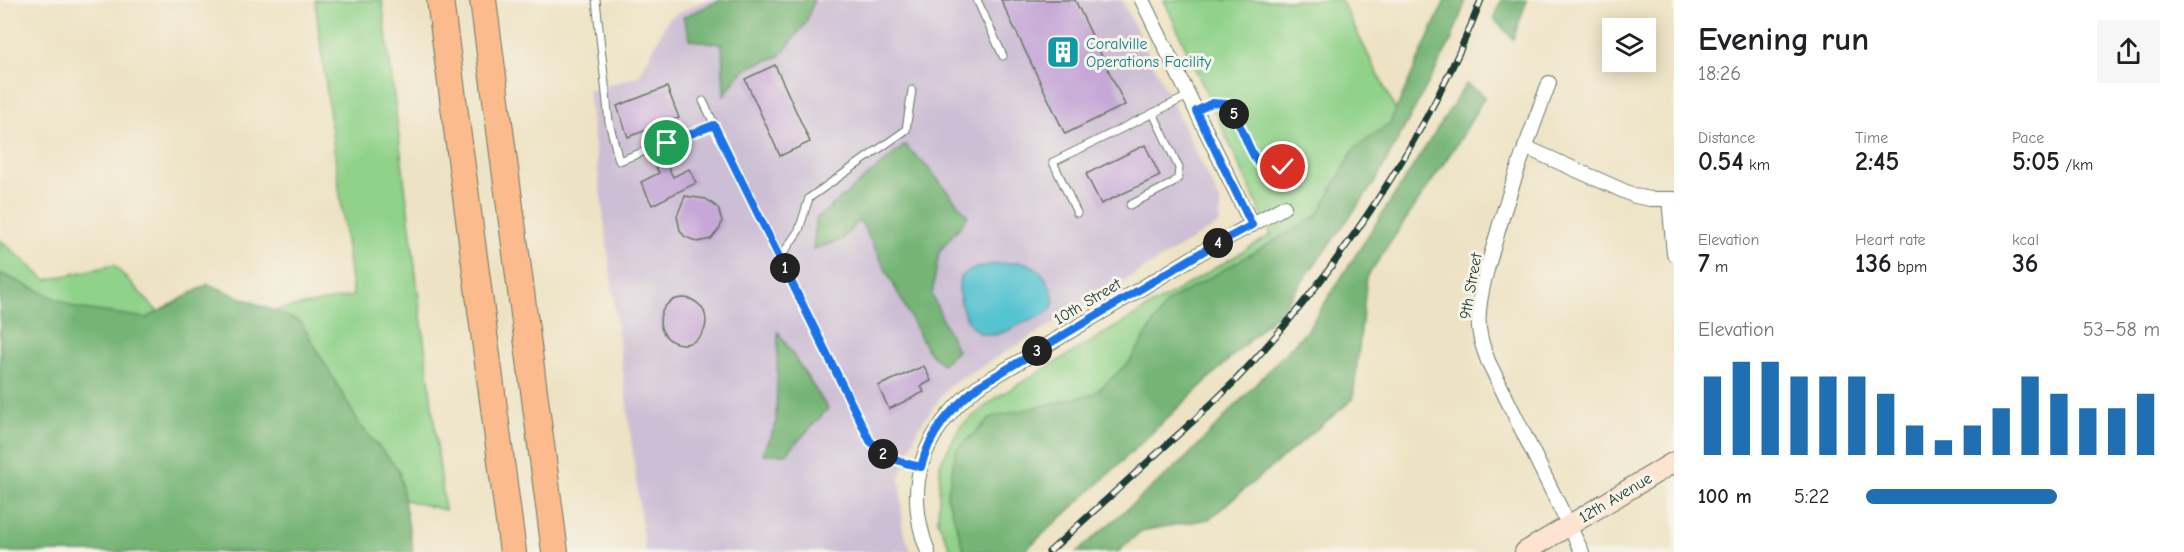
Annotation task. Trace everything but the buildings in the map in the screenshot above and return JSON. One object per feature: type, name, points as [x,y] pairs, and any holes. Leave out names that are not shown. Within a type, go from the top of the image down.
[{"type":"highway","points":[[440,0],[513,552]]},
{"type":"highway","points":[[483,0],[555,552]]},
{"type":"main road","name":"12th Avenue","points":[[1525,552],[1674,462]]},
{"type":"street","points":[[1142,0],[1252,225]]},
{"type":"street","name":"9th Street","points":[[1549,83],[1505,204],[1489,262],[1479,311],[1479,327],[1481,343],[1488,362],[1582,552]]},
{"type":"street","points":[[1524,147],[1635,196],[1672,199],[1674,254]]},
{"type":"street","name":"10th Street","points":[[928,552],[920,524],[917,501],[921,467],[931,437],[957,404],[977,387],[1207,249],[1284,207]]},
{"type":"lane","points":[[596,0],[609,122],[619,161],[714,125]]},
{"type":"lane","points":[[977,0],[1003,56]]},
{"type":"lane","points":[[780,258],[799,230],[809,198],[906,130],[912,90]]},
{"type":"lane","points":[[1077,213],[1053,162],[1188,96]]},
{"type":"lane","points":[[703,101],[870,441],[886,456],[902,463],[921,467]]},
{"type":"lane","points":[[1130,204],[1173,183],[1178,177],[1179,168],[1153,113]]},
{"type":"path","points":[[1196,111],[1212,103],[1227,104],[1233,111],[1254,158],[1260,166],[1272,169],[1283,167],[1290,160],[1291,144]]},
{"type":"shaded area","points":[[705,0],[1122,0],[1220,201],[1220,223],[949,386],[918,428],[900,477],[903,532],[912,552],[645,552],[588,91],[639,76],[669,18]]},
{"type":"green space","points":[[315,0],[382,0],[445,510],[0,399],[0,240],[46,280],[114,265],[174,329],[353,296]]},
{"type":"green space","points":[[721,0],[814,0],[806,23],[780,56],[751,66],[737,77],[724,96],[722,44],[691,40],[683,17]]},
{"type":"green space","points":[[1164,0],[1341,0],[1399,117],[1313,256],[1017,552],[952,552],[938,521],[940,464],[960,427],[997,397],[1271,235]]},
{"type":"green space","points":[[1445,0],[1466,0],[1451,41],[1375,182],[1282,309],[1023,552],[965,552],[947,497],[956,450],[992,417],[1094,394],[1130,361],[1167,302],[1317,216],[1354,149],[1390,123]]},
{"type":"green space","points":[[1501,0],[1527,0],[1513,39],[1494,19]]},
{"type":"green space","points":[[1466,84],[1485,96],[1461,138],[1367,277],[1353,399],[1209,519],[1141,531],[1118,552],[1077,552],[1186,458],[1308,329]]},
{"type":"green space","points":[[905,145],[929,169],[968,216],[939,252],[932,295],[957,351],[942,364],[928,351],[860,220],[841,240],[813,249],[816,219]]},
{"type":"green space","points":[[0,273],[76,308],[147,318],[208,284],[301,322],[361,426],[399,470],[413,552],[0,552]]},
{"type":"green space","points":[[778,332],[828,409],[786,454],[763,454],[776,424]]},
{"type":"water","points":[[1020,262],[1033,266],[1043,275],[1053,294],[1053,305],[1043,315],[1003,333],[991,335],[975,329],[964,314],[961,304],[960,277],[982,266]]},
{"type":"railway","points":[[1049,552],[1224,392],[1307,298],[1342,252],[1406,154],[1460,51],[1481,0]]},
{"type":"place","name":"Coralville Operations Facility","points":[[1063,52]]},
{"type":"route","points":[[667,143],[714,125],[870,441],[886,456],[902,463],[921,467],[931,437],[941,422],[977,387],[1207,249],[1252,225],[1196,111],[1212,103],[1227,104],[1233,111],[1254,158],[1260,166],[1272,169],[1283,167]]}]
